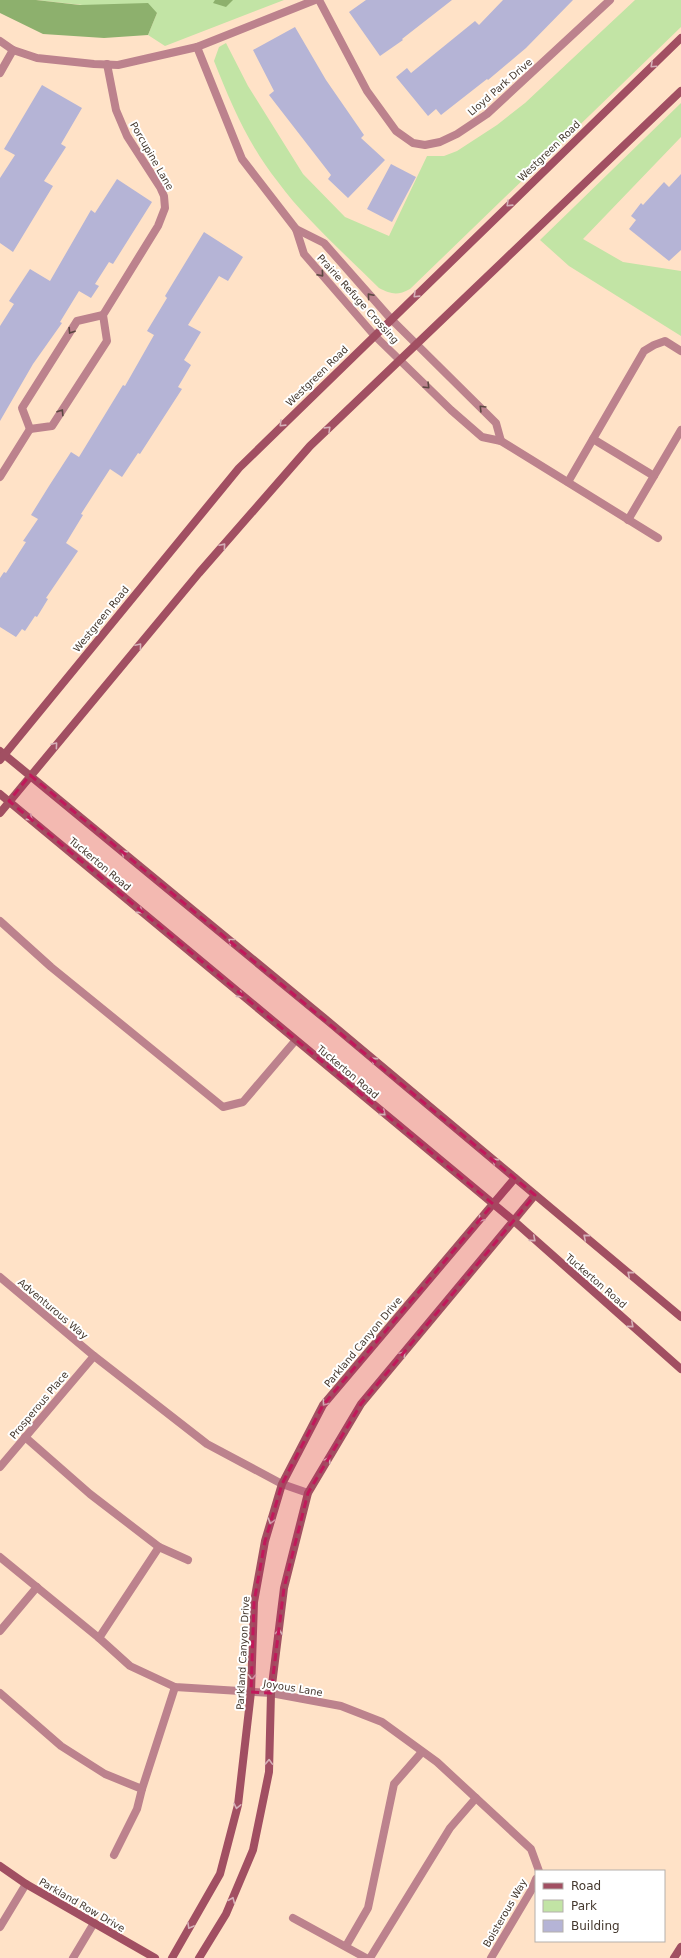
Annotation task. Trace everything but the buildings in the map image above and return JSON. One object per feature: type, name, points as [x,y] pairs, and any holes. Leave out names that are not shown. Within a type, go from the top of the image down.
[{"type":"street","points":[[0,41],[13,50],[37,58],[118,65],[197,47],[315,0]]},
{"type":"street","name":"Lloyd Park Drive","points":[[319,0],[367,91],[396,131],[413,143],[424,145],[436,144],[457,134],[487,114],[610,0]]},
{"type":"street","name":"Westgreen Road","points":[[2,755],[239,468],[681,38]]},
{"type":"street","name":"Prairie Refuge Crossing","points":[[197,47],[242,159],[296,229],[304,254],[374,335],[451,410],[482,437],[501,441],[658,538]]},
{"type":"street","points":[[0,73],[13,50]]},
{"type":"street","name":"Porcupine Lane","points":[[103,315],[158,226],[165,208],[164,196],[160,187],[127,136],[116,110],[107,64]]},
{"type":"street","points":[[0,813],[30,775],[278,481],[310,446],[399,359],[416,345],[681,91]]},
{"type":"street","name":"Prairie Refuge Crossing","points":[[296,229],[324,243],[391,319],[496,423],[501,441]]},
{"type":"street","points":[[103,315],[107,340],[56,420],[52,426],[30,429],[22,408],[77,321],[103,315]]},
{"type":"street","points":[[568,482],[644,351],[654,345],[665,342],[681,351]]},
{"type":"street","points":[[0,477],[30,429]]},
{"type":"street","points":[[628,520],[681,430]]},
{"type":"street","points":[[593,439],[654,476]]},
{"type":"street","points":[[2,755],[30,775],[681,1317]]},
{"type":"street","name":"Tuckerton Road","points":[[0,794],[295,1041],[493,1204],[681,1369]]},
{"type":"street","points":[[0,921],[51,967],[223,1107],[243,1102],[295,1041]]},
{"type":"street","name":"Parkland Canyon Drive","points":[[172,1958],[220,1874],[238,1805],[251,1692],[254,1602],[265,1542],[282,1484],[323,1405],[515,1178]]},
{"type":"street","points":[[199,1958],[226,1914],[253,1850],[269,1772],[271,1693],[284,1588],[308,1493],[361,1404],[536,1195]]},
{"type":"street","name":"Adventurous Way","points":[[0,1277],[94,1356],[207,1444],[282,1484],[308,1493]]},
{"type":"street","name":"Prosperous Place","points":[[0,1467],[94,1356]]},
{"type":"street","points":[[25,1437],[90,1494],[159,1547],[188,1560]]},
{"type":"street","points":[[99,1638],[159,1547]]},
{"type":"street","name":"Joyous Lane","points":[[0,1557],[99,1638],[130,1666],[175,1687],[271,1693],[341,1706],[382,1722],[437,1762],[531,1849],[539,1870]]},
{"type":"street","points":[[0,1631],[37,1587]]},
{"type":"street","points":[[114,1855],[137,1809],[175,1687]]},
{"type":"street","points":[[0,1694],[62,1746],[105,1774],[142,1789]]},
{"type":"street","points":[[346,1946],[368,1908],[394,1784],[422,1752]]},
{"type":"street","points":[[370,1958],[450,1828],[476,1798]]},
{"type":"street","name":"Parkland Row Drive","points":[[0,1866],[26,1884],[155,1958]]},
{"type":"street","name":"Boisterous Way","points":[[491,1958],[535,1882]]},
{"type":"street","points":[[0,1927],[26,1884]]},
{"type":"street","points":[[294,1918],[366,1958]]},
{"type":"street","points":[[73,1958],[94,1923]]},
{"type":"street","points":[[674,1958],[681,1947]]},
{"type":"highlighted area","points":[[30,775],[535,1195],[361,1404],[308,1493],[284,1588],[271,1693],[251,1692],[254,1602],[265,1541],[282,1484],[323,1405],[493,1204],[9,801]]},
{"type":"green space","points":[[0,0],[36,0],[80,5],[148,3],[157,13],[148,35],[104,38],[43,34],[0,13]]},
{"type":"green space","points":[[36,0],[284,0],[165,46],[148,35],[157,13]]},
{"type":"green space","points":[[215,0],[233,0],[226,7],[213,3]]},
{"type":"green space","points":[[635,0],[681,0],[681,27],[410,289],[401,293],[391,293],[379,288],[313,223],[289,196],[258,154],[249,139],[234,109],[214,61],[219,47],[226,43],[248,86],[303,174],[345,217],[389,236],[427,156],[444,156],[457,151],[497,125],[525,103]]},
{"type":"green space","points":[[681,103],[681,137],[583,239],[623,262],[681,271],[681,336],[569,266],[540,240]]}]
